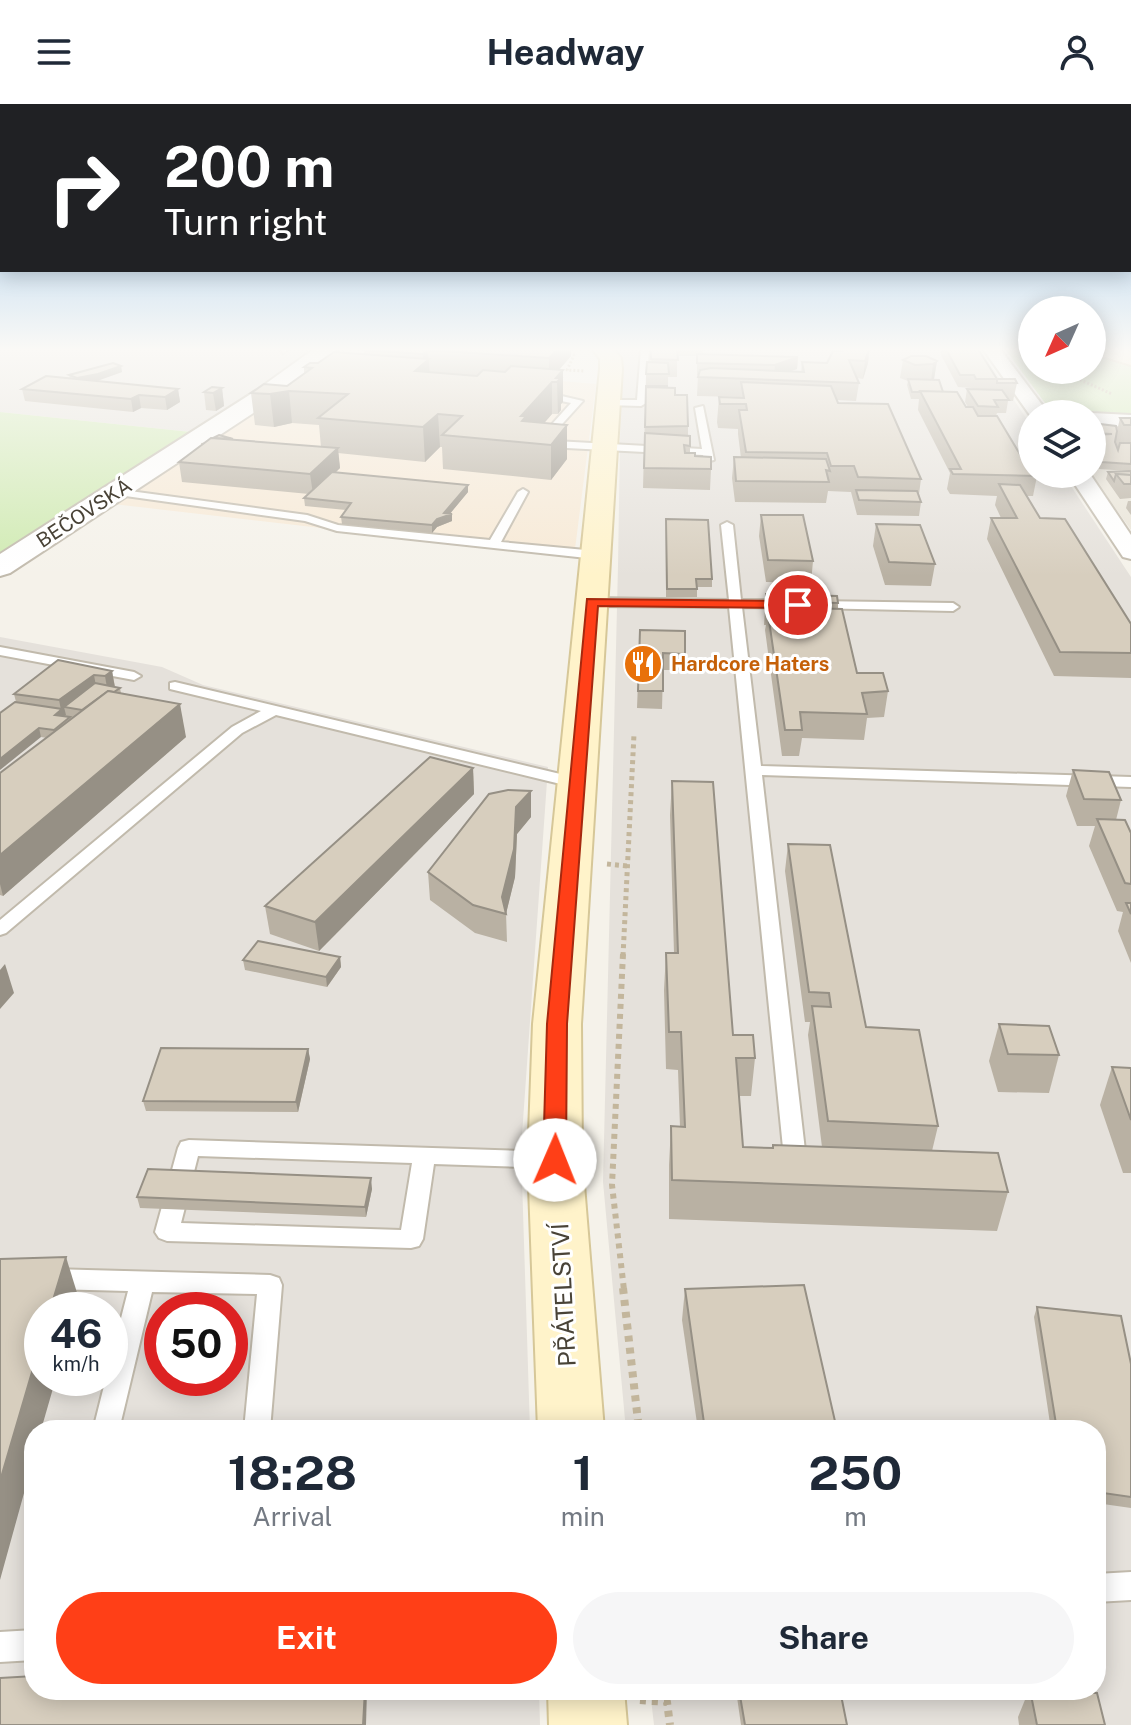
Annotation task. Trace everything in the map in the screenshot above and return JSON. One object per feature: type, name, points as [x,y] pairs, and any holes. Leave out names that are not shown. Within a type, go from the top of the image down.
[{"type":"main road","name":"PŘÁTELSTVÍ","points":[[570,1420],[555,1160],[557,1024],[607,425]]},
{"type":"main road","points":[[587,1700],[588,1725]]},
{"type":"street","name":"BEČOVSKÁ","points":[[0,567],[219,425]]},
{"type":"street","points":[[1088,488],[1131,552]]},
{"type":"lane","points":[[543,454],[551,444],[549,433],[557,425]]},
{"type":"lane","points":[[703,425],[709,467]]},
{"type":"lane","points":[[551,444],[708,452]]},
{"type":"lane","points":[[115,492],[307,518],[337,528],[596,555]]},
{"type":"lane","points":[[494,544],[523,492]]},
{"type":"lane","points":[[727,525],[796,1170]]},
{"type":"lane","points":[[592,602],[953,607]]},
{"type":"lane","points":[[0,651],[134,676]]},
{"type":"lane","points":[[175,686],[577,783]]},
{"type":"lane","points":[[0,929],[237,730],[274,710]]},
{"type":"lane","points":[[754,770],[1131,782]]},
{"type":"lane","points":[[424,1155],[411,1239],[167,1232],[189,1148],[424,1155],[555,1160]]},
{"type":"lane","points":[[31,1279],[270,1285],[258,1420]]},
{"type":"lane","points":[[108,1420],[142,1282]]},
{"type":"lane","points":[[1106,1587],[1131,1586]]},
{"type":"lane","points":[[0,1647],[24,1646]]},
{"type":"path","points":[[634,734],[612,1185],[638,1420]]},
{"type":"shaded area","points":[[121,425],[203,425],[191,432]]},
{"type":"shaded area","points":[[232,425],[591,425],[574,557],[113,504]]},
{"type":"shaded area","points":[[620,425],[1018,425],[1018,488],[1072,488],[1131,577],[1131,1725],[654,1725],[651,1700],[1106,1700],[1106,1420],[625,1420],[603,1182]]},
{"type":"shaded area","points":[[1106,425],[1131,427],[1131,530],[1101,488],[1106,488]]},
{"type":"shaded area","points":[[0,637],[162,667],[203,685],[548,767],[521,1149],[530,1420],[24,1420],[24,1700],[539,1700],[540,1725],[0,1725]]},
{"type":"green space","points":[[0,425],[121,425],[191,432],[0,554]]},
{"type":"building","points":[[453,425],[567,425],[551,445],[442,435]]},
{"type":"building","points":[[645,425],[688,425],[688,426]]},
{"type":"building","points":[[741,425],[897,425],[921,479],[858,477],[854,466],[831,466],[827,453],[746,452]]},
{"type":"building","points":[[938,425],[1002,425],[1018,451],[1018,476],[953,474],[950,469],[961,469]]},
{"type":"building","points":[[1106,425],[1116,426],[1118,450],[1120,443],[1131,443],[1131,464],[1106,462],[1106,434],[1112,434],[1106,434]]},
{"type":"building","points":[[645,433],[690,436],[690,446],[684,445],[685,453],[711,457],[711,469],[644,468]]},
{"type":"building","points":[[211,438],[338,448],[310,474],[179,462]]},
{"type":"building","points":[[734,457],[826,459],[830,471],[826,470],[829,482],[736,481]]},
{"type":"building","points":[[1131,471],[1131,475],[1116,474],[1114,481],[1108,472]]},
{"type":"building","points":[[332,472],[468,485],[444,513],[452,514],[437,519],[432,525],[341,517],[351,503],[304,498]]},
{"type":"building","points":[[1116,474],[1131,475],[1131,484],[1124,484]]},
{"type":"building","points":[[999,484],[1022,488],[1040,518],[1065,519],[1131,624],[1131,653],[1060,652],[991,518],[1017,518]]},
{"type":"building","points":[[856,490],[917,491],[921,502],[859,500]]},
{"type":"building","points":[[761,515],[803,515],[813,561],[768,560]]},
{"type":"building","points":[[666,519],[708,520],[712,579],[696,579],[697,589],[667,589]]},
{"type":"building","points":[[876,524],[920,525],[935,564],[889,562]]},
{"type":"building","points":[[766,594],[837,596],[838,603],[766,601]]},
{"type":"building","points":[[767,607],[842,609],[857,673],[883,673],[888,691],[862,693],[867,714],[800,712],[802,730],[785,730]]},
{"type":"building","points":[[640,630],[685,631],[685,654],[663,653],[663,691],[638,691]]},
{"type":"building","points":[[58,660],[112,671],[105,676],[94,675],[59,700],[14,694]]},
{"type":"building","points":[[95,683],[120,688],[114,692],[108,691],[82,710],[64,707]]},
{"type":"building","points":[[108,691],[180,704],[0,855],[0,773]]},
{"type":"building","points":[[15,702],[62,709],[55,715],[70,717],[54,730],[39,728],[0,759],[0,713]]},
{"type":"building","points":[[430,757],[473,768],[315,922],[265,906]]},
{"type":"building","points":[[1073,770],[1109,772],[1121,800],[1084,799]]},
{"type":"building","points":[[672,781],[713,782],[733,1035],[753,1035],[755,1058],[736,1058],[743,1147],[773,1148],[773,1145],[998,1153],[1008,1192],[672,1180],[671,1126],[685,1127],[681,1032],[669,1032],[666,953],[678,953]]},
{"type":"building","points":[[508,790],[531,791],[516,807],[514,849],[502,897],[506,914],[473,905],[428,872],[489,794]]},
{"type":"building","points":[[1097,819],[1125,820],[1131,833],[1131,884],[1125,883]]},
{"type":"building","points":[[788,844],[830,845],[866,1027],[919,1030],[938,1126],[828,1121],[812,1006],[831,1007],[829,993],[809,992]]},
{"type":"building","points":[[258,941],[340,957],[326,977],[243,960]]},
{"type":"building","points":[[999,1024],[1049,1026],[1059,1055],[1008,1054]]},
{"type":"building","points":[[161,1048],[308,1049],[296,1102],[143,1101]]},
{"type":"building","points":[[1112,1067],[1131,1068],[1131,1120]]},
{"type":"building","points":[[148,1169],[371,1178],[365,1207],[137,1197]]},
{"type":"building","points":[[66,1257],[55,1292],[24,1292],[25,1396],[0,1481],[0,1259]]},
{"type":"building","points":[[804,1285],[835,1420],[704,1420],[685,1289]]},
{"type":"building","points":[[1037,1307],[1121,1316],[1131,1364],[1131,1497],[1106,1493],[1106,1420],[1055,1420]]},
{"type":"building","points":[[24,1677],[24,1700],[364,1700],[363,1725],[0,1725],[0,1678]]},
{"type":"building","points":[[741,1700],[842,1700],[847,1725],[745,1725]]},
{"type":"building","points":[[1032,1700],[1099,1700],[1105,1725],[1037,1725]]},
{"type":"place","name":"Hardcore Haters","points":[[643,664]]},
{"type":"route","points":[[555,1160],[557,1024],[592,602],[798,605]]}]
